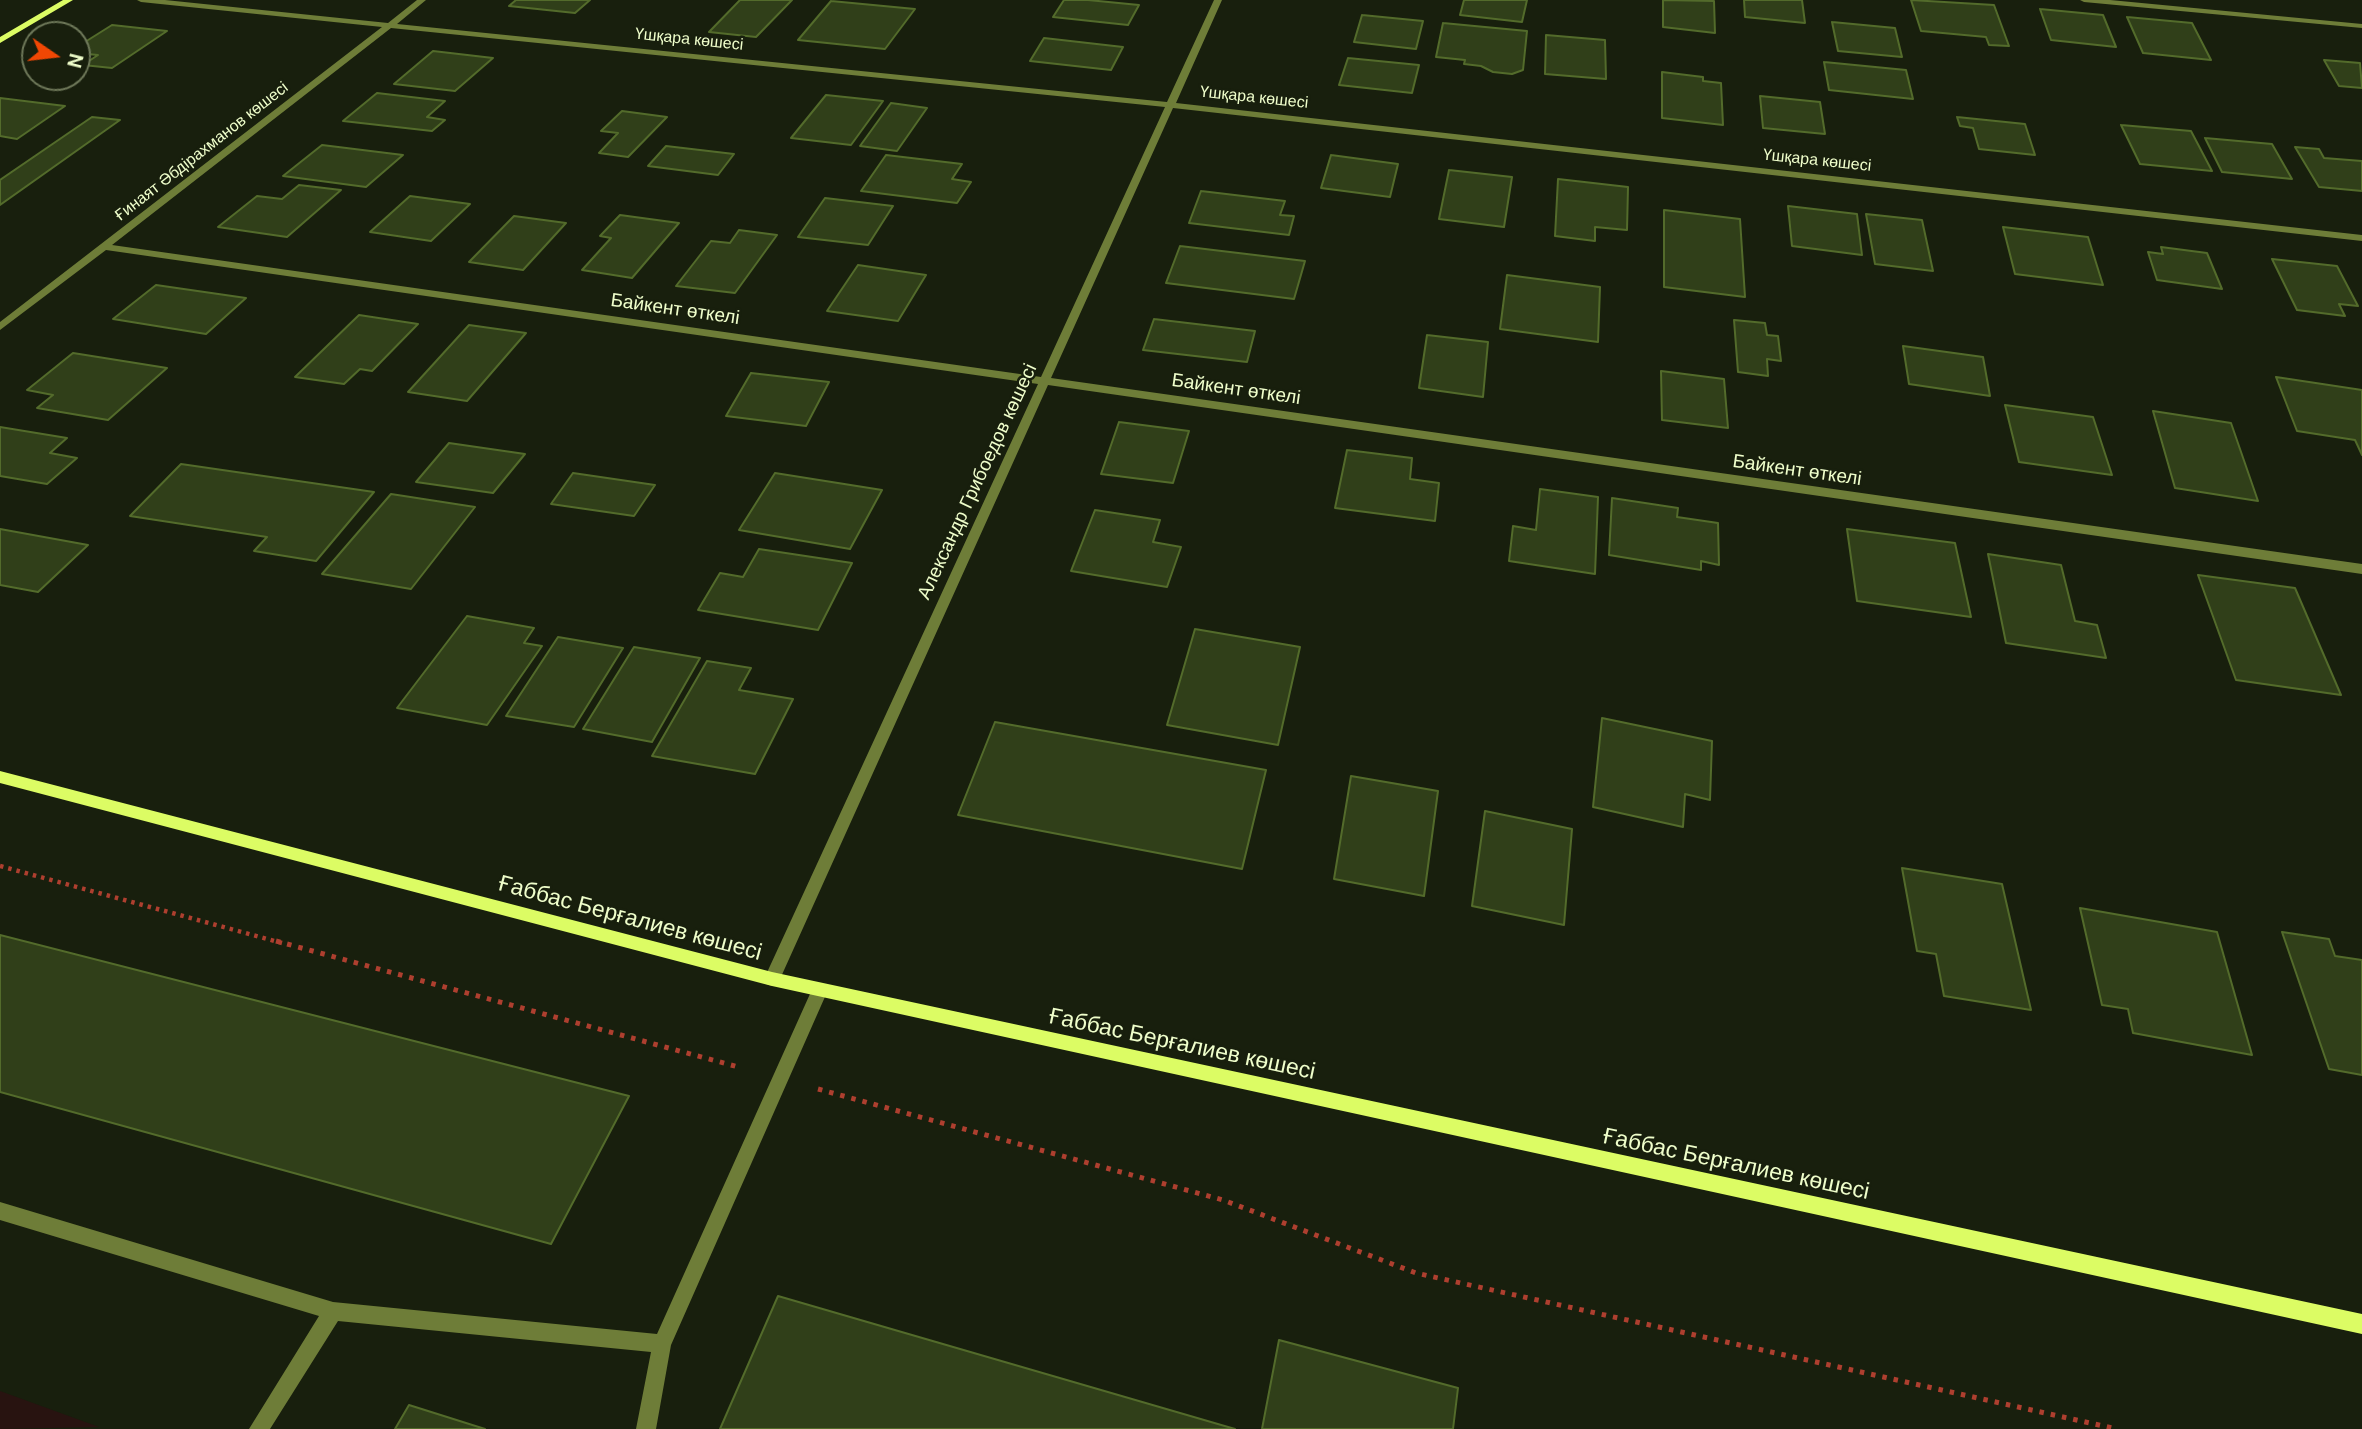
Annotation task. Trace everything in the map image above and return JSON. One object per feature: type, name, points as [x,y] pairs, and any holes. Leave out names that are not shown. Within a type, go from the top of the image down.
[{"type":"street","points":[[0,40],[69,0]]},
{"type":"street","name":"Үшқара көшесі","points":[[141,0],[1170,105],[2362,238]]},
{"type":"street","name":"Ғинаят Әбдірахманов көшесі","points":[[0,327],[422,0]]},
{"type":"street","name":"Александр Грибоедов көшесі","points":[[772,979],[1218,0]]},
{"type":"street","points":[[2084,0],[2362,26]]},
{"type":"street","name":"Байкент өткелі","points":[[105,247],[2362,569]]},
{"type":"street","name":"Ғаббас Берғалиев көшесі","points":[[0,777],[772,979],[2362,1324]]},
{"type":"street","points":[[646,1429],[662,1344],[820,990]]},
{"type":"street","points":[[0,1210],[333,1311],[662,1344]]},
{"type":"street","points":[[259,1429],[333,1311]]},
{"type":"path","points":[[0,866],[1223,1200],[1416,1273],[2117,1429]]},
{"type":"shaded area","points":[[0,1391],[99,1427],[0,1429]]},
{"type":"building","points":[[516,0],[590,0],[575,13],[509,6]]},
{"type":"building","points":[[740,0],[792,0],[756,37],[709,32]]},
{"type":"building","points":[[1064,0],[1139,5],[1128,25],[1053,17]]},
{"type":"building","points":[[1464,0],[1527,0],[1522,22],[1460,15]]},
{"type":"building","points":[[1663,0],[1714,1],[1715,33],[1663,27]]},
{"type":"building","points":[[1744,0],[1802,0],[1805,23],[1745,17]]},
{"type":"building","points":[[1911,0],[1994,5],[2009,46],[1989,45],[1986,37],[1921,31]]},
{"type":"building","points":[[831,1],[915,9],[885,49],[798,40]]},
{"type":"building","points":[[2040,9],[2103,15],[2116,47],[2051,40]]},
{"type":"building","points":[[1362,15],[1423,21],[1416,49],[1354,42]]},
{"type":"building","points":[[2127,17],[2192,23],[2211,60],[2143,53]]},
{"type":"building","points":[[1832,22],[1895,28],[1902,57],[1838,51]]},
{"type":"building","points":[[1443,23],[1527,31],[1523,70],[1512,74],[1493,72],[1481,66],[1464,64],[1465,60],[1436,57]]},
{"type":"building","points":[[112,25],[167,31],[112,68],[91,66],[91,60],[98,55],[91,54],[91,38]]},
{"type":"building","points":[[1546,35],[1605,40],[1606,79],[1545,74]]},
{"type":"building","points":[[1044,38],[1123,47],[1111,70],[1030,61]]},
{"type":"building","points":[[433,51],[493,58],[455,91],[394,84]]},
{"type":"building","points":[[1348,58],[1419,65],[1412,93],[1339,85]]},
{"type":"building","points":[[2324,60],[2360,63],[2362,88],[2339,86]]},
{"type":"building","points":[[1824,62],[1906,70],[1913,99],[1829,90]]},
{"type":"building","points":[[1662,72],[1703,77],[1703,81],[1721,83],[1723,125],[1662,118]]},
{"type":"building","points":[[377,93],[445,101],[427,117],[445,120],[432,131],[343,121]]},
{"type":"building","points":[[826,95],[883,101],[851,145],[791,138]]},
{"type":"building","points":[[1760,96],[1820,102],[1825,134],[1763,128]]},
{"type":"building","points":[[0,98],[65,106],[17,139],[0,136]]},
{"type":"building","points":[[891,103],[927,108],[897,151],[860,146]]},
{"type":"building","points":[[622,111],[667,117],[628,157],[599,153],[618,133],[601,131]]},
{"type":"building","points":[[92,117],[120,120],[0,205],[0,180]]},
{"type":"building","points":[[1957,117],[2025,124],[2035,155],[1979,149],[1973,128],[1960,126]]},
{"type":"building","points":[[2121,125],[2191,131],[2212,171],[2140,164]]},
{"type":"building","points":[[2205,138],[2272,144],[2292,179],[2222,172]]},
{"type":"building","points":[[322,145],[403,155],[366,187],[283,176]]},
{"type":"building","points":[[666,146],[734,154],[718,175],[648,166]]},
{"type":"building","points":[[2295,147],[2319,149],[2324,158],[2362,161],[2362,191],[2319,187]]},
{"type":"building","points":[[886,155],[962,164],[952,179],[971,182],[957,203],[861,191]]},
{"type":"building","points":[[1331,155],[1398,164],[1390,197],[1321,188]]},
{"type":"building","points":[[1449,170],[1512,177],[1504,227],[1439,219]]},
{"type":"building","points":[[1558,179],[1628,187],[1627,230],[1595,227],[1595,241],[1555,236]]},
{"type":"building","points":[[299,185],[341,190],[287,237],[218,227],[257,196],[282,199]]},
{"type":"building","points":[[1201,191],[1285,201],[1280,215],[1294,216],[1289,235],[1189,223]]},
{"type":"building","points":[[410,196],[470,204],[431,241],[370,232]]},
{"type":"building","points":[[825,198],[893,206],[868,245],[798,237]]},
{"type":"building","points":[[1788,206],[1857,214],[1862,255],[1792,246]]},
{"type":"building","points":[[1664,210],[1740,219],[1745,297],[1664,287]]},
{"type":"building","points":[[1866,214],[1922,220],[1933,271],[1875,264]]},
{"type":"building","points":[[620,215],[679,223],[632,278],[582,270],[611,238],[600,236]]},
{"type":"building","points":[[514,216],[566,223],[523,270],[469,262]]},
{"type":"building","points":[[2003,227],[2088,237],[2103,285],[2015,274]]},
{"type":"building","points":[[739,230],[777,235],[735,293],[676,286],[711,241],[730,243]]},
{"type":"building","points":[[1180,246],[1305,261],[1294,299],[1166,283]]},
{"type":"building","points":[[2161,247],[2207,253],[2222,289],[2157,280],[2148,252],[2163,254]]},
{"type":"building","points":[[2272,259],[2337,266],[2358,306],[2339,304],[2345,316],[2297,310]]},
{"type":"building","points":[[858,265],[926,275],[898,321],[827,311]]},
{"type":"building","points":[[1507,275],[1600,287],[1598,342],[1500,329]]},
{"type":"building","points":[[156,285],[246,298],[206,334],[113,319]]},
{"type":"building","points":[[359,315],[418,324],[372,371],[360,369],[344,384],[295,377]]},
{"type":"building","points":[[1154,319],[1255,331],[1247,362],[1143,350]]},
{"type":"building","points":[[1734,320],[1765,323],[1767,335],[1778,336],[1781,361],[1767,359],[1768,376],[1738,372]]},
{"type":"building","points":[[469,325],[526,333],[467,401],[408,392]]},
{"type":"building","points":[[1427,335],[1488,342],[1483,397],[1419,388]]},
{"type":"building","points":[[1903,346],[1983,357],[1990,396],[1909,384]]},
{"type":"building","points":[[73,353],[167,368],[108,420],[37,408],[53,395],[27,390]]},
{"type":"building","points":[[1661,371],[1724,379],[1728,428],[1662,420]]},
{"type":"building","points":[[751,373],[829,382],[806,426],[726,416]]},
{"type":"building","points":[[2276,377],[2362,390],[2362,455],[2355,440],[2297,431]]},
{"type":"building","points":[[2005,405],[2093,417],[2112,475],[2019,462]]},
{"type":"building","points":[[2153,411],[2231,423],[2258,501],[2175,488]]},
{"type":"building","points":[[1119,422],[1189,431],[1173,483],[1101,474]]},
{"type":"building","points":[[0,427],[67,438],[50,453],[77,458],[47,484],[0,476]]},
{"type":"building","points":[[449,443],[525,454],[493,493],[416,482]]},
{"type":"building","points":[[1347,450],[1412,458],[1410,479],[1439,483],[1435,521],[1335,508]]},
{"type":"building","points":[[181,464],[374,492],[316,561],[254,551],[267,537],[130,516]]},
{"type":"building","points":[[573,473],[655,485],[634,516],[551,504]]},
{"type":"building","points":[[775,473],[882,490],[850,549],[739,530]]},
{"type":"building","points":[[1540,489],[1598,497],[1595,574],[1509,561],[1513,526],[1536,530]]},
{"type":"building","points":[[391,494],[475,507],[411,589],[322,574]]},
{"type":"building","points":[[1612,498],[1678,508],[1677,517],[1718,523],[1719,565],[1701,561],[1701,570],[1609,555]]},
{"type":"building","points":[[1095,510],[1160,520],[1153,542],[1181,547],[1167,587],[1071,571]]},
{"type":"building","points":[[0,529],[88,545],[38,592],[0,585]]},
{"type":"building","points":[[1847,529],[1955,543],[1971,617],[1857,601]]},
{"type":"building","points":[[759,549],[852,563],[818,630],[698,610],[720,573],[743,577]]},
{"type":"building","points":[[1988,554],[2061,565],[2075,621],[2097,625],[2106,658],[2006,643]]},
{"type":"building","points":[[2198,575],[2295,588],[2341,695],[2236,680]]},
{"type":"building","points":[[467,616],[534,628],[524,643],[542,646],[487,725],[397,708]]},
{"type":"building","points":[[1195,629],[1300,647],[1278,745],[1167,725]]},
{"type":"building","points":[[558,637],[623,648],[574,727],[506,716]]},
{"type":"building","points":[[634,647],[700,658],[652,742],[583,729]]},
{"type":"building","points":[[707,661],[751,668],[739,690],[793,699],[755,774],[652,756]]},
{"type":"building","points":[[1602,718],[1712,741],[1710,800],[1685,794],[1683,827],[1593,807]]},
{"type":"building","points":[[995,722],[1266,770],[1242,869],[958,815]]},
{"type":"building","points":[[1351,776],[1438,791],[1424,896],[1334,879]]},
{"type":"building","points":[[1485,811],[1572,829],[1564,925],[1472,906]]},
{"type":"building","points":[[1902,868],[2002,884],[2031,1010],[1944,996],[1936,954],[1917,951]]},
{"type":"building","points":[[2080,908],[2217,932],[2252,1055],[2133,1033],[2128,1009],[2102,1005]]},
{"type":"building","points":[[2282,932],[2329,939],[2335,956],[2362,960],[2362,1075],[2329,1069]]},
{"type":"building","points":[[0,935],[629,1096],[551,1244],[0,1092]]},
{"type":"building","points":[[778,1296],[1235,1429],[720,1429]]},
{"type":"building","points":[[1279,1340],[1458,1388],[1453,1429],[1262,1429]]},
{"type":"building","points":[[409,1405],[485,1429],[395,1429]]}]
